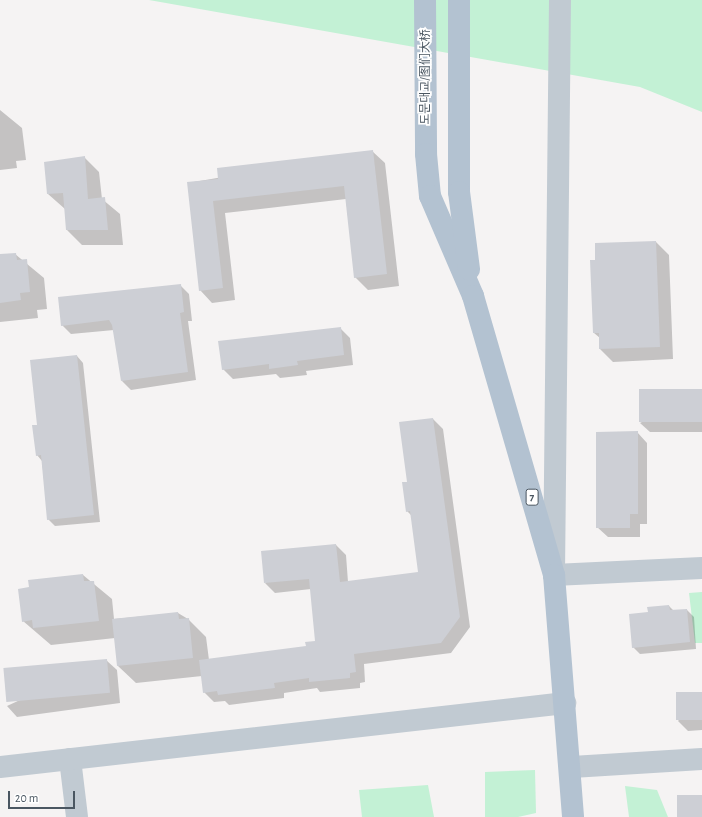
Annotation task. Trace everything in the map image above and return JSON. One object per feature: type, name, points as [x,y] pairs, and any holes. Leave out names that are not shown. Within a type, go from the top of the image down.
[{"type":"main road","name":"도문대교/图们大桥","points":[[426,0],[426,154],[430,196],[473,296]]},
{"type":"main road","name":"7","points":[[459,0],[459,192],[473,296],[554,575],[564,703],[572,767],[573,817]]},
{"type":"street","points":[[560,0],[560,120],[554,575],[702,568]]},
{"type":"street","points":[[0,767],[564,703]]},
{"type":"street","points":[[70,759],[77,817]]},
{"type":"street","points":[[572,767],[702,759]]},
{"type":"green space","points":[[149,0],[702,0],[702,112],[640,87]]},
{"type":"green space","points":[[702,592],[702,643],[695,643],[689,593]]},
{"type":"green space","points":[[535,770],[536,813],[518,817],[485,817],[485,772]]},
{"type":"green space","points":[[428,785],[434,817],[362,817],[359,790]]},
{"type":"green space","points":[[625,786],[657,790],[668,817],[629,817]]},
{"type":"building","points":[[373,150],[387,274],[354,278],[344,186],[213,201],[223,288],[199,291],[187,182],[218,179],[217,168]]},
{"type":"building","points":[[85,156],[88,199],[105,197],[108,230],[66,230],[63,193],[47,194],[44,162]]},
{"type":"building","points":[[656,241],[660,347],[599,349],[599,333],[593,333],[590,260],[595,260],[595,243]]},
{"type":"building","points":[[16,253],[17,260],[27,259],[30,292],[20,293],[21,300],[0,303],[0,254]]},
{"type":"building","points":[[181,284],[184,312],[180,313],[188,372],[121,381],[112,325],[109,320],[61,326],[58,297]]},
{"type":"building","points":[[341,327],[344,355],[297,361],[298,365],[269,369],[269,364],[222,370],[218,341]]},
{"type":"building","points":[[77,355],[94,515],[47,520],[41,455],[36,456],[32,425],[37,425],[30,360]]},
{"type":"building","points":[[639,389],[702,389],[702,422],[639,422]]},
{"type":"building","points":[[433,418],[460,617],[441,643],[354,654],[356,672],[350,673],[350,678],[309,682],[309,678],[274,683],[275,688],[218,695],[217,691],[203,693],[199,660],[306,646],[305,642],[315,641],[309,579],[264,583],[261,551],[336,544],[340,582],[418,572],[410,511],[406,512],[402,482],[407,482],[399,422]]},
{"type":"building","points":[[638,431],[638,514],[630,514],[630,528],[596,528],[596,432]]},
{"type":"building","points":[[83,574],[84,581],[94,581],[99,621],[33,628],[32,620],[22,622],[18,589],[29,587],[28,580]]},
{"type":"building","points":[[669,605],[670,610],[687,609],[690,642],[632,648],[629,614],[648,612],[647,607]]},
{"type":"building","points":[[178,612],[179,619],[189,618],[193,658],[117,666],[112,619]]},
{"type":"building","points":[[107,659],[110,693],[6,702],[3,668]]},
{"type":"building","points":[[676,692],[702,692],[702,720],[676,720]]},
{"type":"building","points":[[677,795],[702,795],[702,817],[677,817]]}]
